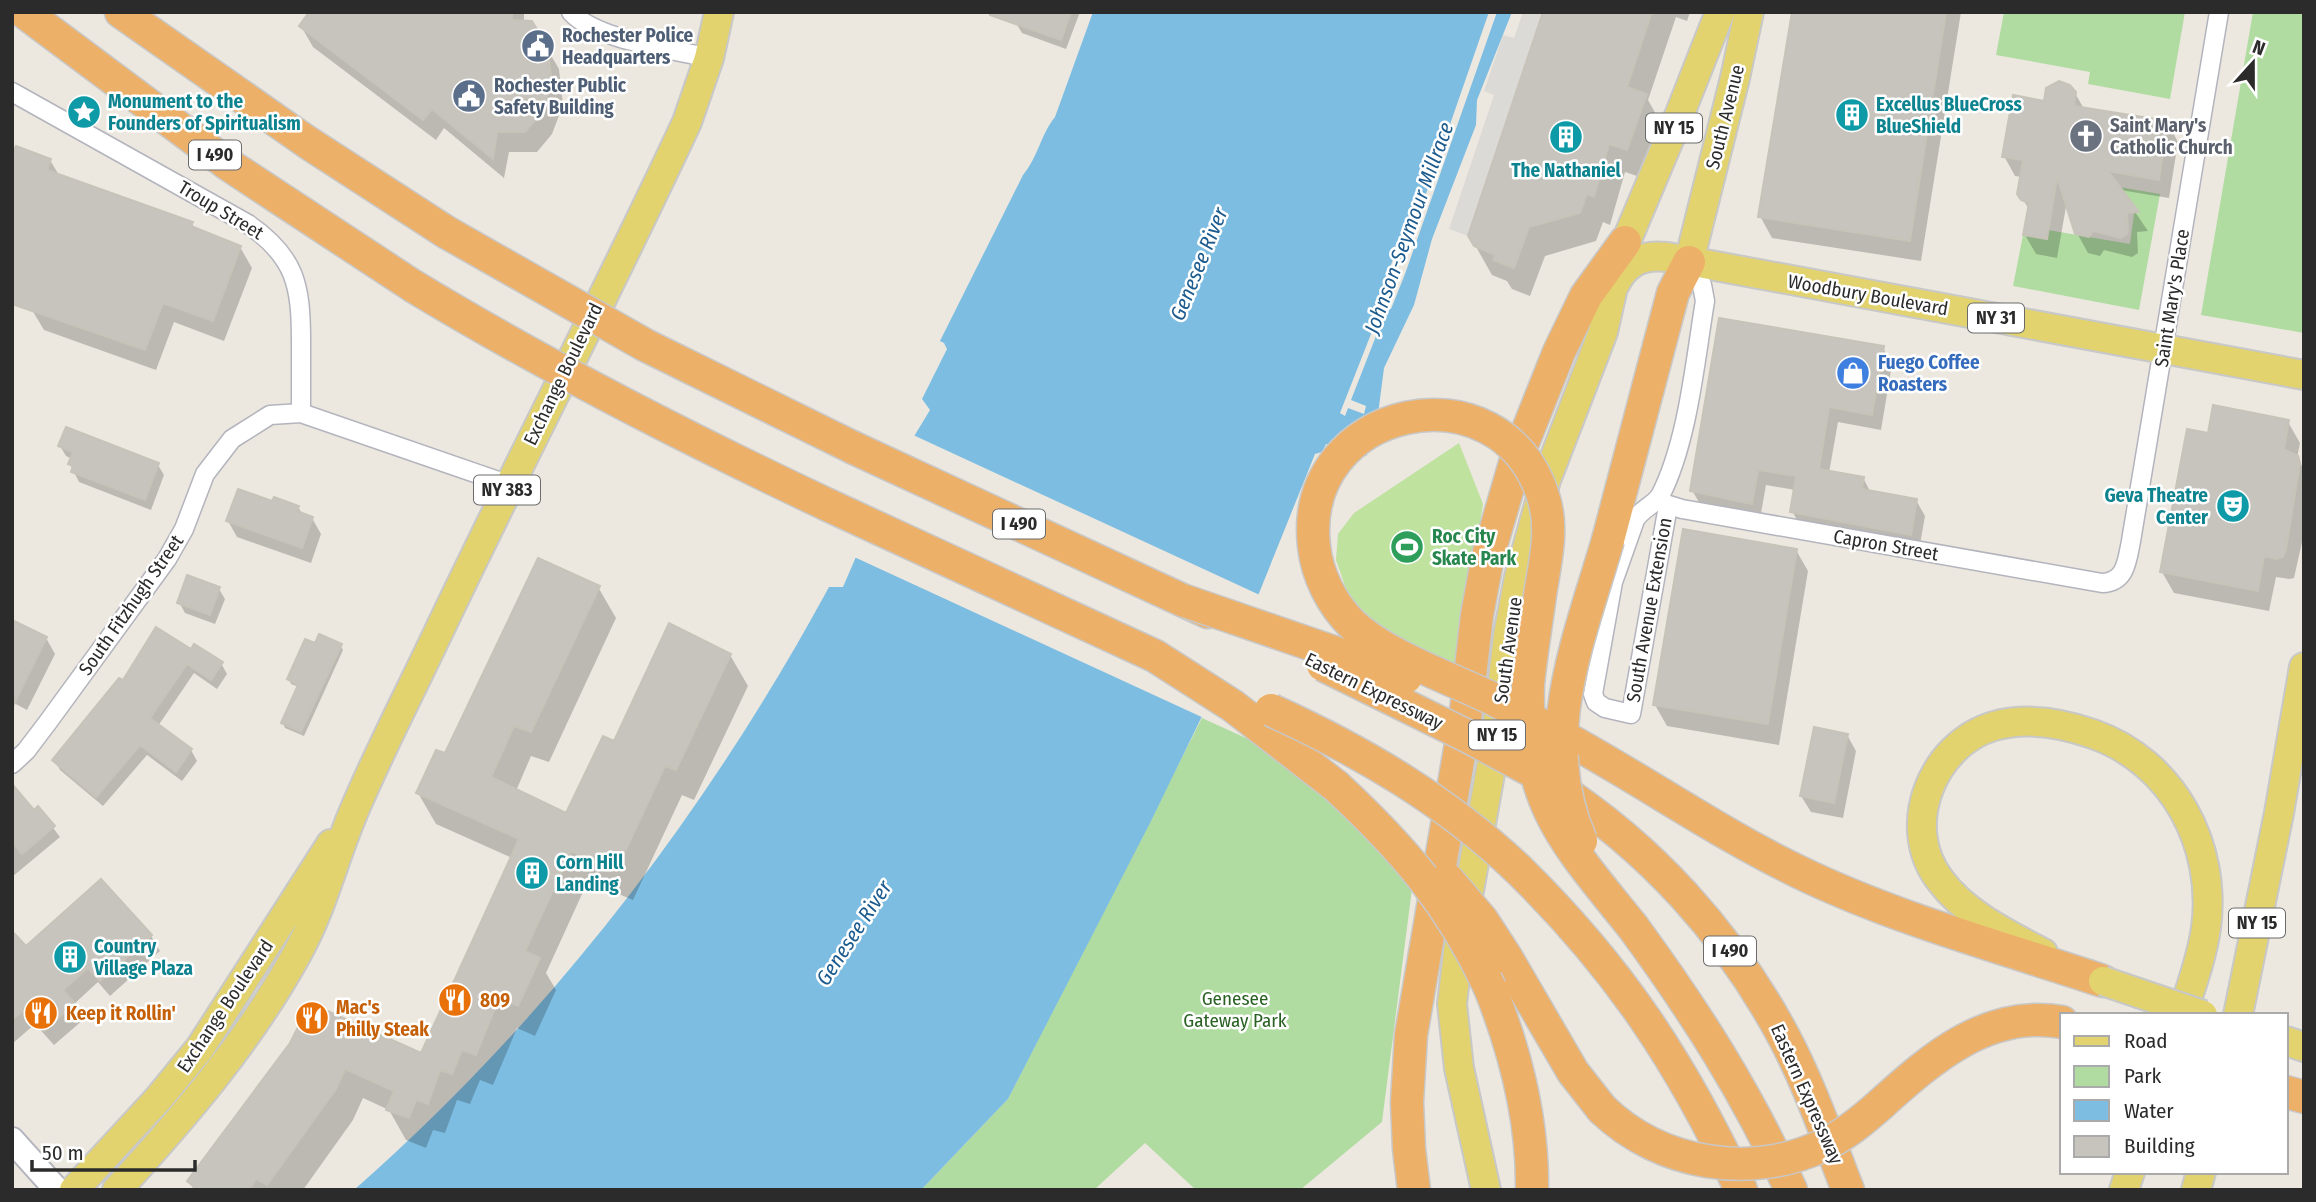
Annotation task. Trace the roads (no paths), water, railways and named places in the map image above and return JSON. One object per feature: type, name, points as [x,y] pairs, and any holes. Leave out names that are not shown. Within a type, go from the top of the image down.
[{"type":"highway","name":"I 490","points":[[24,12],[229,165],[413,286],[511,344],[723,455],[1297,722],[1367,758],[1434,799],[1518,869],[1552,902],[1605,962],[1652,1026],[1693,1094],[1741,1190]]},
{"type":"highway","name":"I 490","points":[[121,12],[274,120],[446,232],[611,327],[752,400],[1185,601]]},
{"type":"highway","points":[[151,12],[274,120]]},
{"type":"highway","points":[[1414,1190],[1407,1102],[1411,1035],[1465,720],[1477,615],[1490,547],[1516,460],[1559,352],[1586,296],[1625,242]]},
{"type":"highway","points":[[1689,262],[1673,293],[1572,666],[1560,755],[1564,786],[1576,829],[1598,874],[1723,1057],[1762,1128],[1791,1190]]},
{"type":"highway","points":[[1633,927],[1557,829],[1535,775],[1528,726],[1528,713],[1528,684],[1549,532],[1546,505],[1536,478],[1518,452],[1504,438],[1456,417],[1413,415],[1384,423],[1349,445],[1322,483],[1315,505],[1313,539],[1316,561],[1325,585],[1351,623],[1378,643],[1507,706],[1518,712],[1528,718],[1571,741],[1735,839],[1809,877],[1887,909],[2103,981]]},
{"type":"highway","points":[[1185,601],[1361,660],[1571,741]]},
{"type":"highway","name":"Eastern Expressway","points":[[1185,601],[1371,689],[1534,772],[1622,834],[1667,876],[1720,937],[1756,987],[1803,1076],[1848,1190]]},
{"type":"highway","points":[[1155,656],[1208,688],[1260,725],[1403,839],[1449,881],[1482,920],[1506,957],[1579,1082],[1602,1110],[1629,1131],[1666,1149],[1692,1159],[1740,1165],[1776,1161],[1821,1147],[1852,1129],[1931,1059],[1966,1038],[2017,1022],[2060,1022]]},
{"type":"highway","points":[[1336,786],[1383,831],[1427,880],[1458,925],[1490,988],[1509,1041],[1522,1089],[1531,1149],[1532,1190]]},
{"type":"main road","name":"Exchange Boulevard","points":[[117,1190],[214,1079],[282,979],[318,910],[356,806],[678,140],[700,88],[719,12]]},
{"type":"main road","name":"South Avenue","points":[[1486,1190],[1459,1068],[1452,1004],[1455,971],[1496,740],[1508,635],[1523,558],[1546,480],[1603,332],[1625,242],[1720,12]]},
{"type":"main road","name":"South Avenue","points":[[1689,262],[1749,12]]},
{"type":"main road","name":"Woodbury Boulevard","points":[[1612,289],[1623,269],[1642,258],[1658,256],[2304,374]]},
{"type":"main road","name":"NY 15","points":[[2238,1013],[2275,832],[2304,667]]},
{"type":"main road","points":[[2183,1013],[2203,940],[2207,892],[2202,855],[2194,831],[2183,807],[2168,786],[2143,761],[2122,747],[2075,727],[2013,722],[1971,736],[1954,749],[1939,766],[1930,783],[1923,819],[1924,846],[1935,873],[1957,899],[1981,917],[2063,963],[2103,981],[2197,1013]]},
{"type":"main road","name":"Exchange Boulevard","points":[[75,1190],[159,1098],[200,1048],[356,806]]},
{"type":"main road","points":[[12,1140],[57,1190]]},
{"type":"street","points":[[571,12],[581,22],[604,32],[709,58]]},
{"type":"street","name":"Saint Mary's Place","points":[[2116,580],[2123,572],[2127,559],[2219,12]]},
{"type":"street","name":"Troup Street","points":[[12,92],[248,224],[278,248],[291,268],[300,295],[301,413]]},
{"type":"street","name":"South Avenue Extension","points":[[1662,503],[1637,515],[1613,582],[1593,694],[1596,702],[1612,710],[1631,714],[1662,503],[1681,436],[1705,301],[1702,285],[1689,262]]},
{"type":"street","name":"South Fitzhugh Street","points":[[12,764],[26,751],[48,722],[167,559],[184,529],[205,474],[232,439],[270,415],[301,413],[510,485]]},
{"type":"street","name":"Capron Street","points":[[1662,503],[2102,583],[2116,580]]},
{"type":"water","points":[[1093,12],[1489,12],[1403,260],[1394,257],[1376,303],[1382,306],[1340,413],[1345,416],[1348,408],[1364,414],[1366,406],[1351,400],[1387,308],[1391,309],[1405,274],[1497,12],[1512,12],[1477,100],[1476,125],[1432,239],[1414,305],[1384,368],[1374,445],[1366,456],[1351,455],[1326,444],[1322,452],[1315,454],[1245,628],[1151,821],[1008,1099],[921,1190],[354,1190],[493,1056],[618,910],[730,753],[829,587],[843,587],[893,471],[930,410],[922,399],[947,349],[940,341],[1055,117]]},
{"type":"place","name":"Rochester Police Headquarters","points":[[538,46]]},
{"type":"place","name":"Rochester Public Safety Building","points":[[469,96]]},
{"type":"place","name":"Monument to the Founders of Spiritualism","points":[[84,112]]},
{"type":"place","name":"Excellus BlueCross BlueShield","points":[[1852,115]]},
{"type":"place","name":"Saint Mary's Catholic Church","points":[[2086,136]]},
{"type":"place","name":"The Nathaniel","points":[[1566,137]]},
{"type":"place","name":"Fuego Coffee Roasters","points":[[1853,373]]},
{"type":"place","name":"Geva Theatre Center","points":[[2233,506]]},
{"type":"place","name":"Roc City Skate Park","points":[[1407,547]]},
{"type":"place","name":"Corn Hill Landing","points":[[532,873]]},
{"type":"place","name":"Country Village Plaza","points":[[70,957]]},
{"type":"place","name":"809","points":[[455,1000]]},
{"type":"place","name":"Keep it Rollin'","points":[[41,1013]]},
{"type":"place","name":"Mac's Philly Steak","points":[[312,1018]]},
{"type":"water label","name":"Johnson-Seymour Millrace","points":[[1409,228]]},
{"type":"water label","name":"Genesee River","points":[[1199,264]]},
{"type":"water label","name":"Genesee River","points":[[854,933]]},
{"type":"park label","name":"Genesee Gateway Park","points":[[1235,1009]]}]
